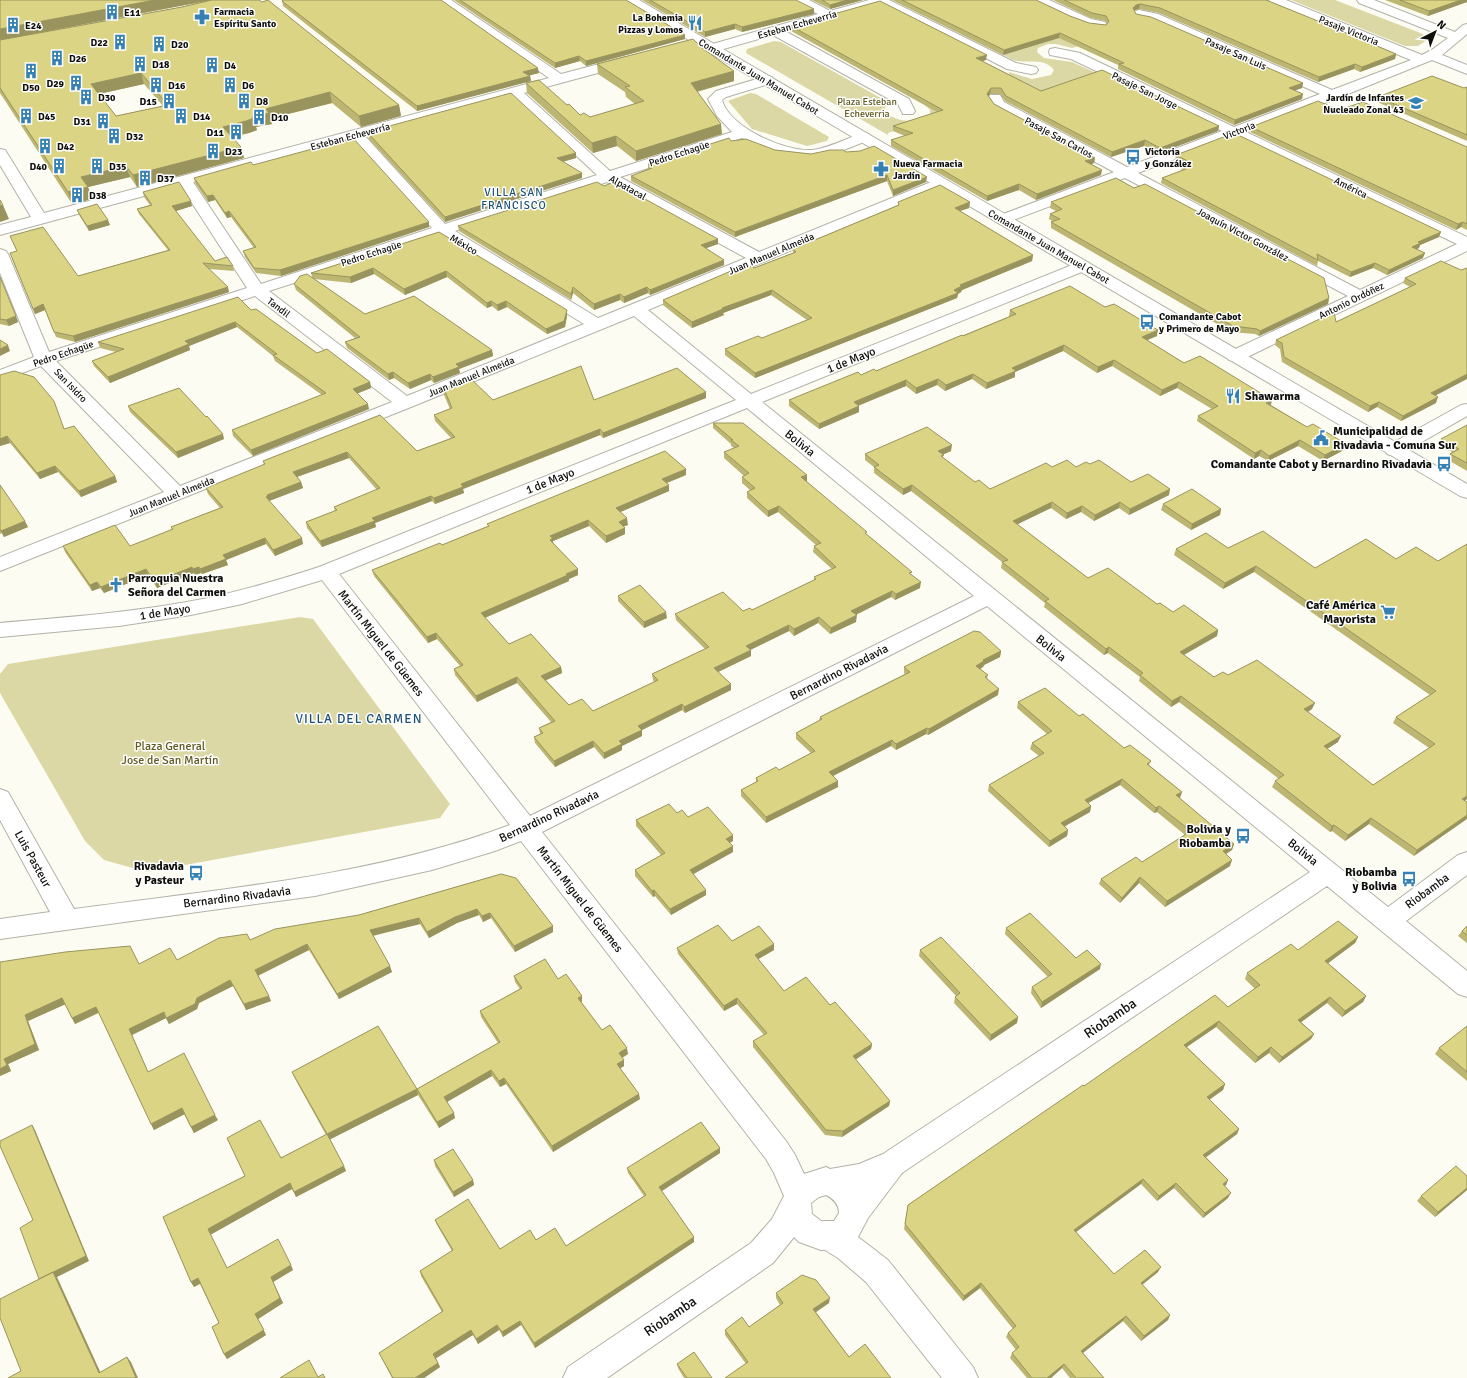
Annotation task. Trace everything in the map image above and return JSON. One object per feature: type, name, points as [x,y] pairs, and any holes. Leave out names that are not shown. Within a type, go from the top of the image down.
[{"type":"street","points":[[443,0],[559,79]]},
{"type":"street","name":"Comandante Juan Manuel Cabot","points":[[630,0],[1467,492]]},
{"type":"street","points":[[800,0],[828,15]]},
{"type":"street","points":[[881,0],[1012,66],[1031,70]]},
{"type":"street","name":"Esteban Echeverría","points":[[713,48],[881,0]]},
{"type":"street","points":[[1039,0],[1087,22],[1101,25]]},
{"type":"street","name":"Pasaje Victoria","points":[[1275,0],[1428,58],[1467,70]]},
{"type":"street","points":[[1363,0],[1462,32]]},
{"type":"street","name":"Pasaje San Luis","points":[[1139,14],[1154,17],[1336,94],[1354,98]]},
{"type":"street","points":[[775,30],[904,102],[908,111]]},
{"type":"street","name":"Victoria","points":[[1003,219],[1428,58],[1462,32]]},
{"type":"street","points":[[681,46],[700,41]]},
{"type":"street","name":"Pasaje San Jorge","points":[[1055,52],[1075,56],[1234,132]]},
{"type":"street","name":"Esteban Echeverría","points":[[0,230],[641,57]]},
{"type":"street","points":[[767,80],[721,94],[715,99],[716,104],[725,116],[742,133],[764,142],[803,154],[819,153],[864,137]]},
{"type":"street","name":"Alpatacal","points":[[515,91],[607,176],[758,258]]},
{"type":"street","name":"Pasaje San Carlos","points":[[995,98],[999,105],[1126,173]]},
{"type":"street","points":[[402,108],[414,118]]},
{"type":"street","name":"América","points":[[1234,132],[1467,244]]},
{"type":"street","name":"Pedro Echagüe","points":[[0,376],[44,359],[742,133]]},
{"type":"street","name":"México","points":[[356,134],[442,230],[596,325]]},
{"type":"street","points":[[0,153],[40,220]]},
{"type":"street","name":"Joaquín Víctor González","points":[[1126,173],[1360,296]]},
{"type":"street","name":"Tandil","points":[[185,181],[257,290],[405,403]]},
{"type":"street","name":"Juan Manuel Almeida","points":[[0,564],[405,403],[941,183]]},
{"type":"street","name":"Antonio Ordóñez","points":[[1235,356],[1467,244]]},
{"type":"street","name":"San Isidro","points":[[0,254],[44,359],[177,494]]},
{"type":"street","name":"1 de Mayo","points":[[1,630],[190,609],[251,594],[326,572],[1083,266]]},
{"type":"street","name":"Bolivia","points":[[636,309],[1467,986]]},
{"type":"street","points":[[1394,450],[1467,409]]},
{"type":"street","name":"Martín Miguel de Güemes","points":[[326,572],[776,1150],[785,1164],[812,1190]]},
{"type":"street","name":"Bernardino Rivadavia","points":[[0,928],[315,886],[432,860],[486,844],[526,829],[989,597]]},
{"type":"street","name":"Luis Pasteur","points":[[0,798],[67,919]]},
{"type":"street","name":"Riobamba","points":[[1386,921],[1467,862]]},
{"type":"street","name":"Riobamba","points":[[762,1253],[779,1235],[793,1212],[812,1190],[861,1177],[893,1164],[1328,873]]},
{"type":"street","name":"Riobamba","points":[[854,1214],[868,1193],[893,1164]]},
{"type":"street","points":[[877,1271],[854,1214],[854,1204],[850,1195],[844,1188],[812,1190],[796,1210],[801,1222],[810,1232],[825,1236],[849,1248],[877,1271],[962,1378]]},
{"type":"street","points":[[825,1236],[839,1234],[846,1229],[854,1214]]},
{"type":"street","name":"Riobamba","points":[[579,1378],[762,1253],[791,1241],[825,1236]]},
{"type":"green space","name":"Plaza Esteban Echeverria","points":[[1134,0],[1149,8],[1124,8],[1153,22],[1072,48],[1056,44],[1048,44],[1038,48],[1037,52],[1044,58],[1072,62],[1103,76],[1017,98],[990,89],[975,104],[888,133],[888,135],[746,53],[747,49],[774,41],[781,42],[886,101],[885,111],[889,115],[901,120],[914,121],[930,114],[930,110],[925,105],[1009,78],[1009,72],[1032,79],[1051,75],[1054,70],[1042,62],[1016,61],[1003,55],[1084,29],[1117,23],[1085,15]]},
{"type":"green space","points":[[1291,0],[1335,0],[1423,34],[1427,40],[1418,46],[1405,46]]},
{"type":"green space","points":[[750,93],[756,94],[829,137],[827,141],[807,146],[752,129],[728,101]]},
{"type":"green space","name":"Plaza General Jose de San Martín","points":[[300,617],[313,619],[450,804],[440,818],[147,872],[104,860],[85,841],[0,693],[0,674],[8,664]]},
{"type":"building","points":[[0,0],[155,0],[0,29]]},
{"type":"building","points":[[212,0],[259,0],[262,2],[268,0],[399,105],[359,116],[330,92],[269,108],[266,109],[269,113],[223,127],[241,147],[133,175],[126,166],[81,177],[88,187],[68,192],[0,88],[0,40],[182,7]],"holes":[[[141,73],[168,105],[116,116],[91,84]]]},
{"type":"building","points":[[441,0],[538,68],[523,72],[530,76],[417,106],[282,1]]},
{"type":"building","points":[[460,0],[626,0],[685,35],[586,61],[579,56],[555,63]]},
{"type":"building","points":[[650,0],[796,0],[814,9],[742,27],[735,24],[705,32]]},
{"type":"building","points":[[822,0],[847,0],[830,5]]},
{"type":"building","points":[[902,0],[1036,0],[1089,23],[1106,25],[1109,21],[1106,16],[1092,13],[1064,0],[1266,0],[1396,54],[1362,67],[1355,64],[1319,77],[1160,8],[1140,4],[1136,5],[1133,8],[1136,14],[1151,17],[1303,83],[1289,88],[1303,94],[1235,120],[1119,64],[1124,63],[1060,33],[1004,50]]},
{"type":"building","points":[[1400,0],[1461,0],[1429,11]]},
{"type":"building","points":[[880,1],[987,55],[976,58],[1041,91],[1102,70],[1219,126],[1160,148],[1145,140],[1112,152],[1006,96],[1001,88],[991,88],[987,94],[994,104],[1095,158],[1085,161],[1102,170],[1037,194],[1019,184],[987,196],[891,140],[913,133],[893,126],[943,110],[791,26]]},
{"type":"building","points":[[693,39],[698,45],[734,71],[691,83],[721,124],[636,151],[616,136],[592,143],[526,83],[539,80],[567,105],[569,104],[580,115],[584,113],[590,117],[644,101],[625,87],[630,86],[597,64]]},
{"type":"building","points":[[1432,76],[1464,88],[1467,87],[1467,135],[1378,97]]},
{"type":"building","points":[[511,93],[576,153],[557,158],[582,173],[445,217],[368,133],[373,132],[371,131]]},
{"type":"building","points":[[1318,101],[1339,110],[1363,102],[1467,147],[1467,224],[1463,222],[1458,224],[1251,127]]},
{"type":"building","points":[[1234,133],[1441,232],[1418,242],[1421,243],[1412,247],[1425,253],[1389,270],[1375,263],[1351,272],[1317,254],[1318,260],[1162,178],[1186,169],[1182,167],[1191,163],[1176,155]]},
{"type":"building","points":[[353,138],[429,222],[280,270],[254,268],[243,251],[256,247],[229,211],[225,213],[213,195],[207,196],[194,178],[251,162],[253,165]]},
{"type":"building","points":[[729,138],[731,141],[746,139],[775,150],[811,154],[830,150],[843,150],[846,152],[860,151],[874,146],[927,177],[893,190],[887,175],[735,232],[631,176],[652,168],[648,164]]},
{"type":"building","points":[[1116,178],[1134,188],[1145,184],[1324,278],[1329,298],[1260,331],[1257,329],[1233,326],[1051,222],[1060,219],[1050,214],[1062,209],[1051,202]]},
{"type":"building","points":[[179,182],[191,201],[172,206],[215,261],[227,257],[233,266],[203,263],[228,287],[73,336],[54,332],[43,304],[33,309],[10,253],[17,251],[10,236],[43,227],[78,276],[170,250],[137,209],[152,205],[143,192]]},
{"type":"building","points":[[597,182],[604,186],[614,182],[718,239],[701,245],[724,260],[650,290],[647,287],[624,297],[620,294],[594,304],[573,287],[571,294],[458,226]]},
{"type":"building","points":[[940,185],[970,202],[955,208],[1033,255],[960,285],[962,286],[954,290],[958,293],[755,373],[725,349],[758,336],[762,338],[812,318],[772,290],[722,308],[723,309],[692,322],[663,300],[738,268],[741,270],[752,266],[754,268],[796,252],[793,249],[899,205],[898,202]]},
{"type":"building","points":[[97,204],[108,220],[87,226],[77,210]]},
{"type":"building","points":[[439,232],[567,310],[564,321],[546,329],[506,301],[497,305],[491,301],[487,303],[446,271],[404,289],[373,268],[350,277],[311,273]]},
{"type":"building","points":[[1441,261],[1461,270],[1467,268],[1467,374],[1431,393],[1438,397],[1403,416],[1379,402],[1370,406],[1284,357],[1282,343],[1276,340],[1334,312],[1336,322],[1416,284],[1405,278]]},
{"type":"building","points":[[307,274],[365,314],[414,296],[492,350],[456,364],[459,367],[433,377],[430,374],[408,383],[393,372],[388,374],[345,342],[360,337],[294,284],[300,276]]},
{"type":"building","points":[[0,277],[16,316],[6,320],[0,319]]},
{"type":"building","points":[[1070,286],[1105,307],[1114,304],[1158,330],[1142,337],[1184,363],[1200,356],[1272,400],[1266,403],[1307,427],[1313,424],[1346,444],[1325,455],[1300,440],[1269,456],[1261,450],[1255,453],[1198,416],[1218,406],[1179,382],[1162,390],[1114,360],[1098,367],[1064,345],[1012,368],[1016,371],[987,383],[973,374],[946,385],[938,379],[916,388],[906,380],[854,402],[859,406],[819,424],[789,400],[858,372],[861,375],[874,369],[876,371],[962,335],[963,336],[1016,314],[1010,310]]},
{"type":"building","points":[[238,297],[251,310],[256,309],[317,353],[327,349],[370,382],[353,389],[368,404],[251,450],[232,430],[326,393],[273,355],[277,354],[235,322],[185,341],[189,344],[108,377],[92,361],[124,349],[98,342]]},
{"type":"building","points":[[0,340],[8,345],[0,349]]},
{"type":"building","points":[[581,366],[594,400],[677,368],[706,392],[603,433],[600,429],[461,484],[463,487],[434,498],[431,496],[372,518],[375,521],[320,541],[306,522],[337,510],[334,507],[380,488],[347,452],[293,472],[301,482],[267,495],[268,496],[266,497],[302,538],[273,550],[265,538],[223,555],[226,559],[200,569],[199,567],[193,569],[192,567],[155,582],[146,569],[101,587],[97,582],[90,585],[63,546],[115,525],[130,546],[173,529],[171,527],[223,507],[206,488],[265,464],[263,461],[380,415],[417,451],[455,437],[434,415],[452,408],[444,389],[470,378],[493,400]]},
{"type":"building","points":[[14,371],[34,377],[54,401],[64,429],[74,426],[115,476],[79,491],[55,466],[37,473],[7,436],[0,439],[0,375]]},
{"type":"building","points":[[179,388],[223,434],[176,452],[128,406]]},
{"type":"building","points":[[713,423],[743,423],[807,475],[801,477],[867,532],[865,533],[912,572],[909,573],[921,582],[896,594],[892,591],[851,611],[857,615],[831,628],[819,617],[794,629],[789,625],[746,646],[751,650],[714,668],[731,684],[684,707],[682,704],[638,726],[642,730],[619,741],[622,744],[604,753],[593,741],[554,761],[534,737],[543,733],[539,728],[555,721],[517,677],[476,696],[454,669],[463,665],[436,633],[427,637],[372,570],[440,543],[442,545],[489,526],[487,524],[665,451],[686,469],[662,479],[669,485],[616,508],[627,518],[619,522],[625,528],[606,536],[588,520],[550,536],[553,538],[550,540],[578,569],[566,574],[568,575],[481,613],[509,644],[531,634],[561,667],[541,676],[569,705],[582,699],[593,711],[658,680],[652,674],[709,647],[675,614],[723,592],[743,611],[750,608],[752,610],[816,579],[814,577],[836,567],[814,546],[821,543],[779,506],[768,511],[747,492],[755,488],[742,477],[749,473],[724,452],[739,446]]},
{"type":"building","points":[[1467,425],[1467,463],[1450,454],[1459,449],[1441,439]]},
{"type":"building","points":[[927,427],[952,445],[938,451],[944,455],[941,456],[975,482],[979,480],[990,489],[1046,463],[1052,467],[1067,460],[1076,467],[1086,462],[1090,464],[1099,460],[1131,482],[1148,474],[1170,489],[1130,509],[1120,502],[1095,515],[1082,506],[1067,513],[1052,502],[1013,521],[1088,578],[1108,568],[1157,604],[1160,603],[1173,612],[1184,605],[1218,630],[1180,652],[1214,677],[1223,672],[1228,675],[1257,660],[1315,703],[1304,709],[1341,736],[1324,746],[1373,785],[1435,744],[1396,717],[1436,691],[1256,566],[1225,583],[1176,549],[1206,533],[1228,548],[1263,531],[1315,568],[1366,539],[1396,559],[1416,547],[1438,561],[1467,544],[1467,796],[1462,799],[1467,802],[1467,815],[1417,850],[1371,818],[1348,835],[1334,825],[1332,826],[1275,781],[1284,775],[1181,696],[1172,701],[1140,675],[1143,673],[1109,647],[1106,649],[1045,601],[1049,599],[1002,562],[1008,560],[912,485],[903,489],[874,467],[879,465],[865,454]]},
{"type":"building","points":[[0,485],[25,521],[1,531],[0,529]]},
{"type":"building","points":[[1192,489],[1221,509],[1192,524],[1163,504]]},
{"type":"building","points":[[640,585],[666,612],[644,622],[618,596]]},
{"type":"building","points":[[974,631],[980,632],[1001,651],[983,660],[984,661],[976,666],[988,675],[985,677],[999,689],[929,729],[927,728],[896,744],[892,740],[829,772],[838,781],[766,817],[741,790],[758,781],[756,778],[776,767],[779,770],[815,751],[796,733],[822,719],[820,717],[910,672],[904,667]]},
{"type":"building","points":[[1045,688],[1079,716],[1083,714],[1124,748],[1130,745],[1151,761],[1147,764],[1182,792],[1176,795],[1234,844],[1223,851],[1232,860],[1167,901],[1140,877],[1122,898],[1101,879],[1136,857],[1142,862],[1191,831],[1159,806],[1156,808],[1122,779],[1085,800],[1091,806],[1061,823],[1068,830],[1050,841],[989,785],[1044,753],[1032,743],[1052,731],[1018,702]]},
{"type":"building","points":[[669,804],[677,813],[682,810],[688,817],[708,807],[733,835],[726,839],[733,846],[690,870],[706,890],[670,909],[654,890],[652,891],[635,870],[665,853],[636,820]]},
{"type":"building","points":[[501,874],[516,878],[553,926],[514,946],[490,913],[482,916],[477,909],[455,917],[427,932],[419,918],[370,930],[390,966],[337,994],[307,944],[255,970],[269,996],[244,1004],[230,980],[197,998],[195,1004],[166,1018],[164,1012],[129,1029],[148,1072],[184,1053],[215,1115],[191,1127],[182,1108],[151,1124],[96,1007],[72,1018],[62,998],[25,1015],[35,1044],[4,1059],[7,1065],[0,1069],[0,962],[65,952],[130,946],[139,964],[170,948],[177,960],[219,938],[247,934],[250,940],[275,929],[359,915]]},
{"type":"building","points":[[1030,913],[1076,958],[1087,950],[1101,964],[1042,1002],[1032,987],[1052,974],[1006,928]]},
{"type":"building","points":[[1338,921],[1358,937],[1325,961],[1366,996],[1345,1011],[1330,997],[1298,1020],[1314,1034],[1282,1057],[1271,1047],[1258,1057],[1219,1021],[1184,1045],[1225,1084],[1207,1097],[1239,1129],[1203,1155],[1228,1180],[1223,1184],[1231,1193],[1205,1213],[1176,1183],[1159,1196],[1143,1179],[1074,1230],[1114,1274],[1145,1250],[1161,1267],[1141,1283],[1170,1315],[1144,1336],[1126,1316],[1081,1351],[1104,1378],[1076,1378],[1064,1364],[1047,1378],[1032,1378],[1012,1353],[1019,1347],[1008,1333],[1016,1326],[981,1283],[964,1296],[905,1224],[908,1205],[1215,995],[1228,1007],[1260,985],[1247,973],[1291,944],[1298,950]]},
{"type":"building","points":[[718,925],[732,941],[759,926],[774,944],[755,955],[784,991],[806,977],[830,1005],[835,1002],[872,1044],[853,1056],[890,1101],[843,1131],[826,1130],[753,1041],[767,1033],[737,998],[724,1006],[677,948]]},
{"type":"building","points":[[1467,926],[1467,935],[1462,931]]},
{"type":"building","points":[[941,937],[1018,1017],[991,1035],[955,997],[960,993],[920,950]]},
{"type":"building","points":[[545,959],[558,979],[566,974],[582,996],[578,998],[602,1030],[610,1025],[627,1048],[619,1053],[624,1060],[617,1064],[639,1094],[552,1146],[504,1078],[499,1081],[491,1070],[444,1097],[454,1113],[437,1122],[417,1089],[500,1042],[480,1011],[522,988],[514,976]]},
{"type":"building","points":[[378,1026],[417,1089],[327,1134],[292,1072]]},
{"type":"building","points":[[1467,1026],[1467,1072],[1439,1048]]},
{"type":"building","points":[[260,1120],[281,1158],[327,1134],[344,1166],[294,1192],[290,1183],[208,1229],[227,1268],[278,1239],[291,1265],[271,1277],[280,1298],[255,1314],[264,1330],[224,1354],[212,1327],[219,1323],[198,1278],[191,1282],[163,1217],[245,1176],[227,1138]]},
{"type":"building","points":[[701,1122],[720,1148],[659,1187],[694,1237],[534,1343],[520,1321],[502,1332],[497,1325],[476,1339],[471,1330],[433,1354],[438,1363],[415,1378],[393,1378],[379,1353],[443,1311],[420,1271],[453,1250],[435,1220],[468,1199],[500,1249],[530,1230],[536,1240],[555,1228],[566,1246],[646,1195],[627,1168]]},
{"type":"building","points":[[32,1125],[86,1256],[39,1279],[20,1228],[33,1220],[0,1146],[0,1141]]},
{"type":"building","points":[[453,1149],[473,1180],[453,1192],[434,1160]]},
{"type":"building","points":[[1456,1166],[1467,1176],[1467,1188],[1438,1212],[1421,1196]]},
{"type":"building","points":[[53,1272],[99,1373],[127,1357],[136,1378],[8,1378],[21,1371],[0,1318],[0,1299]]},
{"type":"building","points":[[802,1275],[816,1280],[830,1298],[813,1309],[849,1357],[865,1344],[891,1378],[725,1378],[748,1362],[725,1330],[742,1317],[749,1327],[783,1303],[776,1293]]},
{"type":"building","points":[[694,1352],[712,1378],[687,1378],[677,1364]]},
{"type":"building","points":[[309,1360],[318,1377],[323,1374],[325,1378],[280,1378]]},
{"type":"place","name":"E11","points":[[112,12]]},
{"type":"place","name":"Farmacia Espíritu Santo","points":[[202,17]]},
{"type":"place","name":"La Bohemia Pizzas y Lomos","points":[[695,23]]},
{"type":"place","name":"E24","points":[[13,25]]},
{"type":"place","name":"D22","points":[[120,42]]},
{"type":"place","name":"D20","points":[[159,44]]},
{"type":"place","name":"D26","points":[[57,58]]},
{"type":"place","name":"D18","points":[[140,64]]},
{"type":"place","name":"D4","points":[[212,65]]},
{"type":"place","name":"D50","points":[[31,71]]},
{"type":"place","name":"D29","points":[[76,83]]},
{"type":"place","name":"D16","points":[[156,85]]},
{"type":"place","name":"D6","points":[[230,85]]},
{"type":"place","name":"D30","points":[[86,97]]},
{"type":"place","name":"D15","points":[[169,101]]},
{"type":"place","name":"D8","points":[[244,101]]},
{"type":"place","name":"Jardín de Infantes Nucleado Zonal 43","points":[[1416,103]]},
{"type":"place","name":"D45","points":[[26,116]]},
{"type":"place","name":"D14","points":[[181,116]]},
{"type":"place","name":"D10","points":[[259,117]]},
{"type":"place","name":"D31","points":[[103,121]]},
{"type":"place","name":"D11","points":[[236,132]]},
{"type":"place","name":"D32","points":[[114,136]]},
{"type":"place","name":"D42","points":[[45,146]]},
{"type":"place","name":"D23","points":[[213,151]]},
{"type":"place","name":"Victoria y González","points":[[1133,157]]},
{"type":"place","name":"D40","points":[[59,166]]},
{"type":"place","name":"D35","points":[[97,166]]},
{"type":"place","name":"Nueva Farmacia Jardín","points":[[881,169]]},
{"type":"place","name":"D37","points":[[145,178]]},
{"type":"place","name":"D38","points":[[77,195]]},
{"type":"place","name":"Comandante Cabot y Primero de Mayo","points":[[1147,322]]},
{"type":"place","name":"Shawarma","points":[[1233,396]]},
{"type":"place","name":"Municipalidad de Rivadavia - Comuna Sur","points":[[1321,438]]},
{"type":"place","name":"Comandante Cabot y Bernardino Rivadavia","points":[[1444,464]]},
{"type":"place","name":"Parroquia Nuestra Señora del Carmen","points":[[116,585]]},
{"type":"place","name":"Café América Mayorista","points":[[1388,612]]},
{"type":"place","name":"Bolivia y Riobamba","points":[[1243,836]]},
{"type":"place","name":"Rivadavia y Pasteur","points":[[196,873]]},
{"type":"place","name":"Riobamba y Bolivia","points":[[1409,879]]},
{"type":"district","name":"VILLA SAN FRANCISCO","points":[[514,198]]},
{"type":"district","name":"VILLA DEL CARMEN","points":[[359,718]]}]
